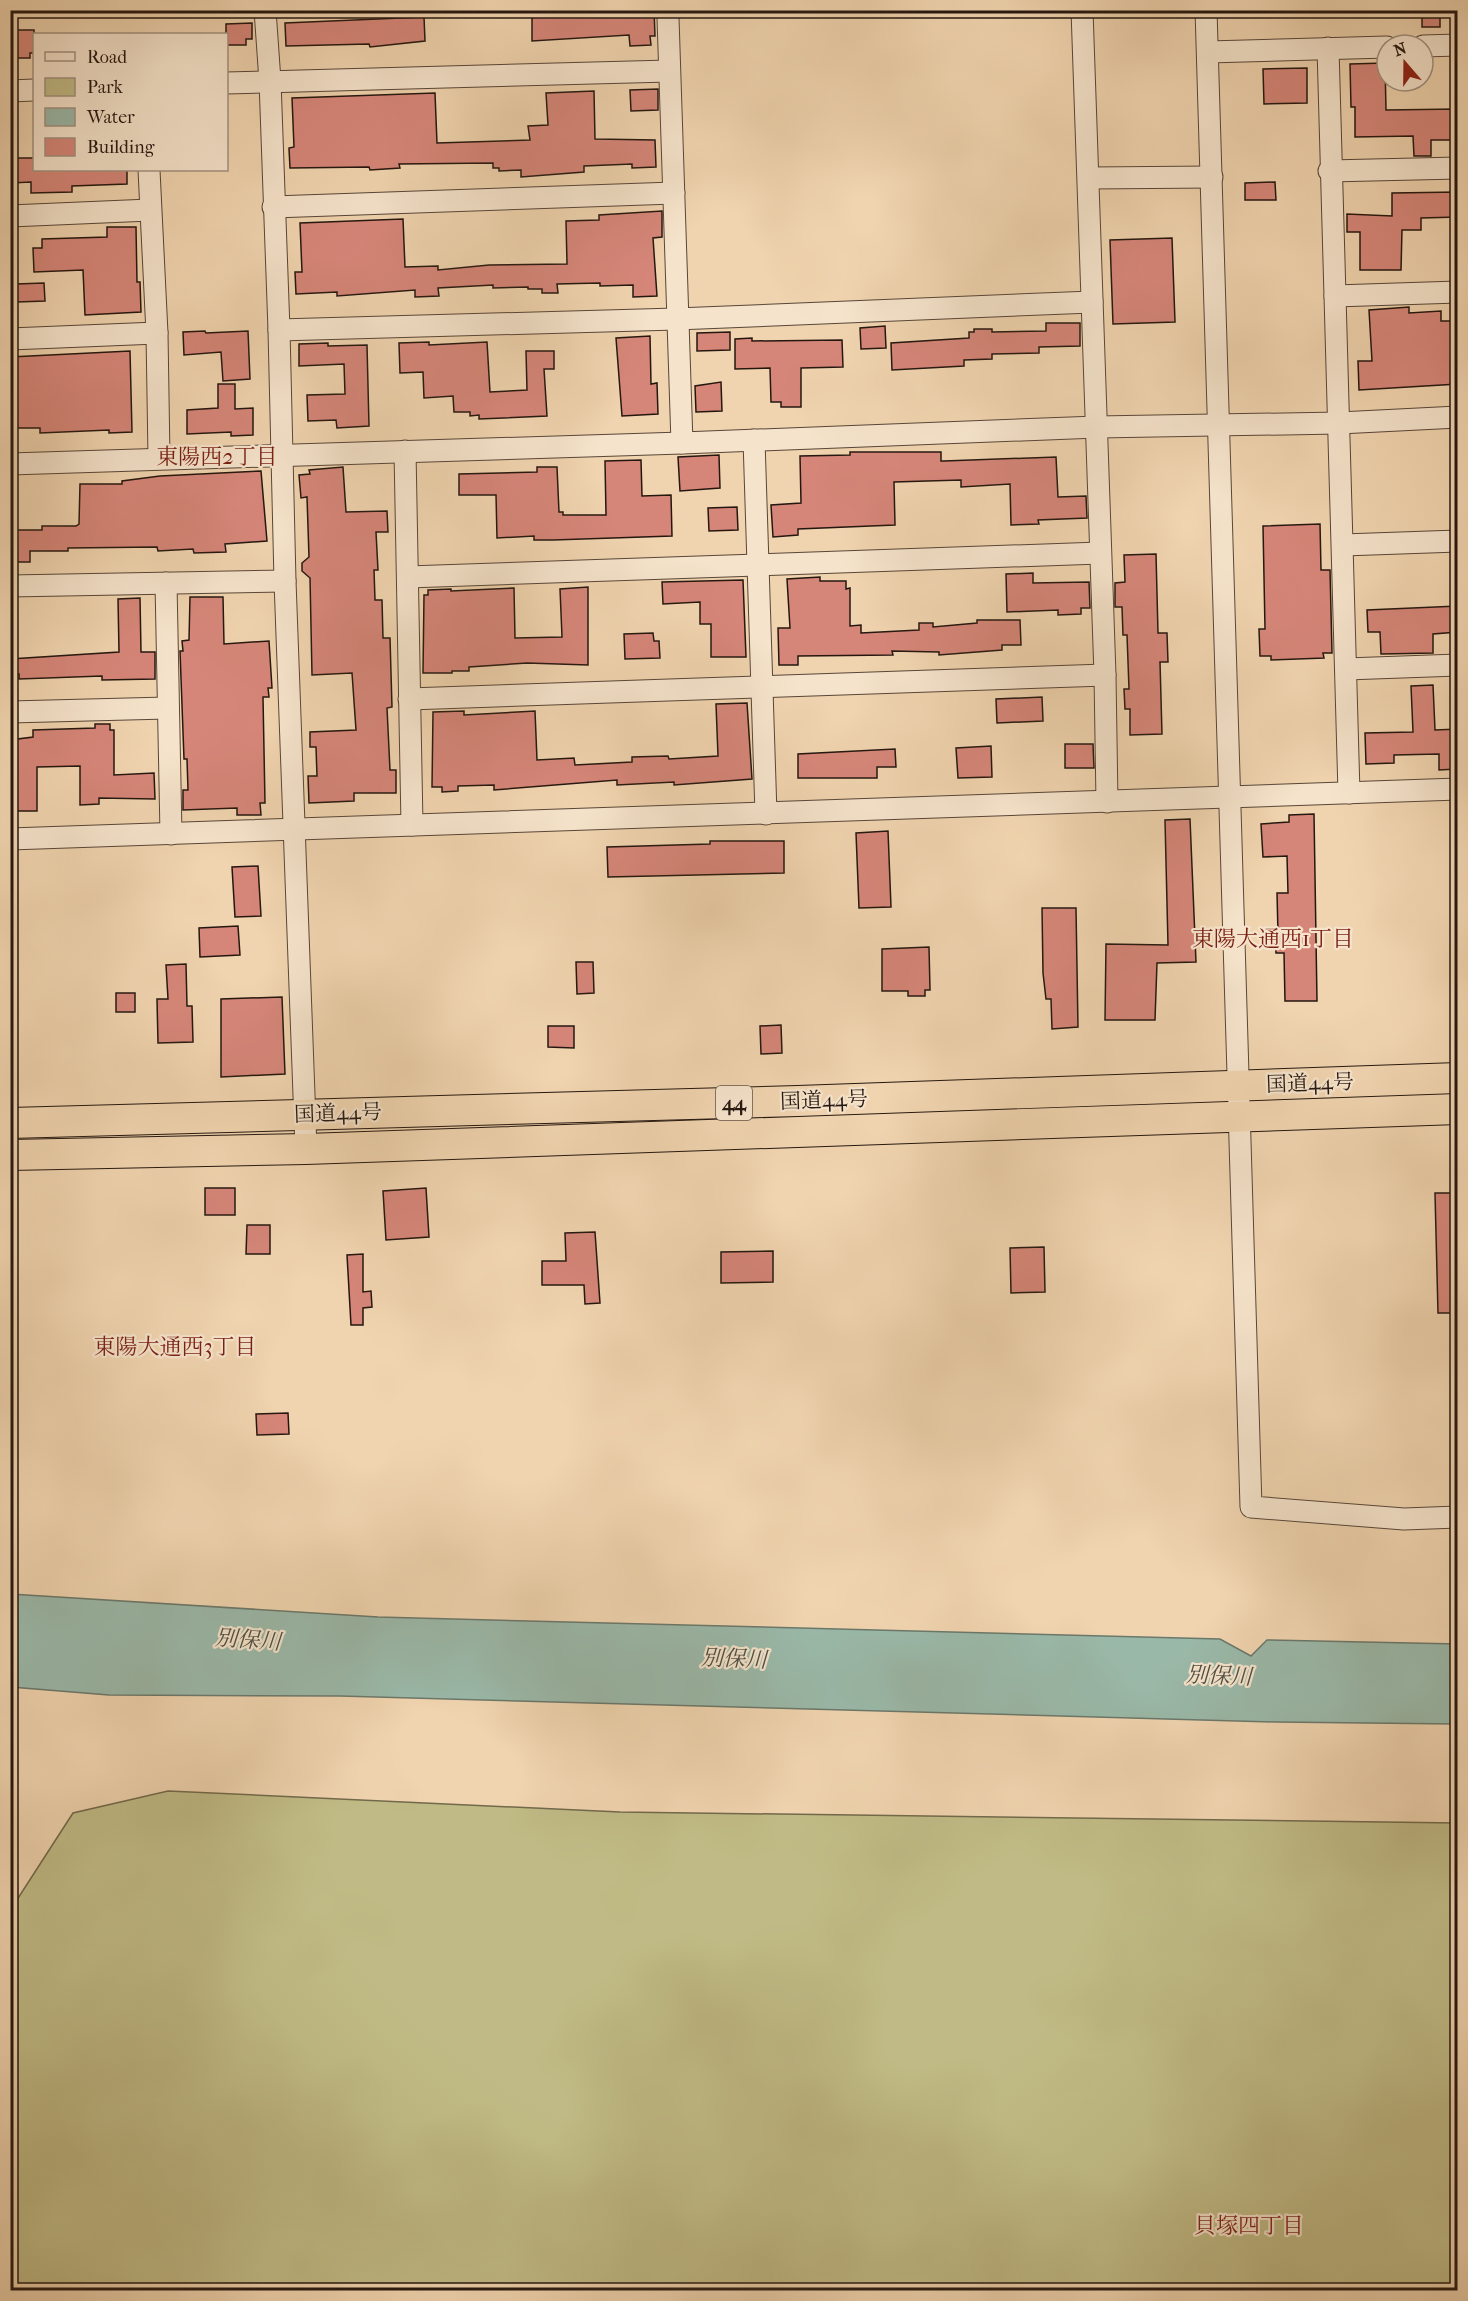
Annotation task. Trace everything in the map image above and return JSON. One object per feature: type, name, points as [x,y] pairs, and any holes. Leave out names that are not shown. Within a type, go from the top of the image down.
[{"type":"highway","name":"国道44号","points":[[10,1124],[798,1101],[1458,1078]]},
{"type":"highway","name":"国道44号","points":[[10,1155],[306,1149],[1458,1109]]},
{"type":"street","points":[[265,10],[270,81],[279,330],[285,581],[306,1149]]},
{"type":"street","points":[[1082,10],[1090,178],[1107,802]]},
{"type":"street","points":[[1206,10],[1230,797],[1237,1116],[1251,1507],[1404,1519],[1458,1517]]},
{"type":"street","points":[[668,18],[676,319],[682,443]]},
{"type":"street","points":[[1435,46],[1458,45]]},
{"type":"street","points":[[1208,52],[1375,47]]},
{"type":"street","points":[[1328,48],[1329,171],[1344,545],[1349,793]]},
{"type":"street","points":[[228,83],[669,70]]},
{"type":"street","points":[[10,91],[33,90]]},
{"type":"street","points":[[1329,171],[1458,168]]},
{"type":"street","points":[[149,171],[157,333],[159,458]]},
{"type":"street","points":[[1090,178],[1212,177]]},
{"type":"street","points":[[273,207],[674,193]]},
{"type":"street","points":[[10,216],[150,210]]},
{"type":"street","points":[[1335,296],[1458,292]]},
{"type":"street","points":[[279,330],[676,319],[1092,302]]},
{"type":"street","points":[[10,339],[157,333]]},
{"type":"street","points":[[10,464],[682,443],[1097,427],[1339,423],[1458,417]]},
{"type":"street","points":[[754,440],[756,563],[766,814]]},
{"type":"street","points":[[405,451],[412,825]]},
{"type":"street","points":[[1344,545],[1458,541]]},
{"type":"street","points":[[408,577],[756,563],[1100,553]]},
{"type":"street","points":[[10,586],[285,581]]},
{"type":"street","points":[[166,583],[171,834]]},
{"type":"street","points":[[1346,669],[1458,665]]},
{"type":"street","points":[[409,699],[762,685],[1105,675]]},
{"type":"street","points":[[10,712],[167,708]]},
{"type":"street","points":[[10,839],[1458,789]]},
{"type":"green space","points":[[168,1791],[620,1812],[1457,1823],[1457,2290],[11,2290],[11,1909],[73,1813]]},
{"type":"water","name":"別保川","points":[[10,1594],[378,1617],[1220,1639],[1251,1656],[1267,1640],[1457,1644],[1457,1724],[1276,1722],[340,1696],[109,1695],[11,1687]]},
{"type":"building","points":[[629,10],[654,10],[655,36],[650,36],[651,45],[630,46],[629,35],[532,41],[532,14],[557,14],[558,17]]},
{"type":"building","points":[[1422,10],[1440,10],[1440,27],[1422,27]]},
{"type":"building","points":[[424,17],[425,41],[370,47],[369,44],[286,46],[285,23]]},
{"type":"building","points":[[252,23],[252,39],[246,39],[246,45],[228,45],[226,24]]},
{"type":"building","points":[[11,30],[34,30],[33,53],[30,53],[30,58],[12,58]]},
{"type":"building","points":[[1375,63],[1375,93],[1386,93],[1386,110],[1458,109],[1458,140],[1431,140],[1431,156],[1414,156],[1413,136],[1355,137],[1355,107],[1351,107],[1350,64]]},
{"type":"building","points":[[1307,68],[1307,103],[1264,104],[1263,69]]},
{"type":"building","points":[[658,89],[658,110],[631,111],[630,90]]},
{"type":"building","points":[[594,91],[595,139],[655,140],[656,167],[632,168],[632,164],[584,166],[584,172],[521,177],[521,170],[499,171],[499,168],[493,168],[493,163],[399,164],[400,168],[370,170],[369,167],[290,168],[289,148],[294,147],[292,98],[435,93],[437,143],[530,140],[528,126],[548,125],[546,93]]},
{"type":"building","points":[[10,158],[33,158],[33,171],[127,171],[127,184],[72,186],[72,192],[31,193],[31,182],[11,183]]},
{"type":"building","points":[[1275,182],[1276,200],[1245,200],[1245,183]]},
{"type":"building","points":[[1458,192],[1458,217],[1421,218],[1421,230],[1402,230],[1401,270],[1360,270],[1360,232],[1347,232],[1347,214],[1392,216],[1392,193]]},
{"type":"building","points":[[662,211],[662,237],[653,238],[657,296],[633,297],[633,285],[600,286],[600,283],[557,284],[558,293],[542,293],[542,289],[528,289],[528,287],[493,288],[493,285],[438,288],[439,296],[415,297],[415,290],[337,296],[337,292],[296,294],[295,272],[302,272],[300,223],[403,219],[405,267],[438,266],[438,270],[489,265],[567,264],[566,221],[599,220],[599,215]]},
{"type":"building","points":[[107,227],[136,227],[137,282],[140,282],[141,312],[85,315],[83,270],[34,272],[33,248],[42,248],[42,239],[107,237]]},
{"type":"building","points":[[1172,238],[1175,322],[1113,324],[1110,240]]},
{"type":"building","points":[[44,283],[45,301],[17,302],[16,284]]},
{"type":"building","points":[[1409,307],[1409,313],[1441,311],[1441,321],[1458,321],[1458,384],[1359,390],[1358,361],[1372,361],[1369,310]]},
{"type":"building","points":[[1046,323],[1080,323],[1080,346],[1039,347],[1039,353],[992,354],[992,359],[964,360],[964,366],[892,370],[891,343],[969,338],[969,332],[974,332],[974,329],[992,329],[992,332],[1046,331]]},
{"type":"building","points":[[885,326],[886,348],[861,349],[860,328]]},
{"type":"building","points":[[205,331],[206,333],[248,331],[250,379],[223,381],[221,352],[184,355],[183,332]]},
{"type":"building","points":[[730,332],[730,350],[697,351],[697,333]]},
{"type":"building","points":[[650,336],[651,384],[657,383],[658,414],[622,416],[616,338]]},
{"type":"building","points":[[752,338],[752,341],[842,340],[843,367],[801,368],[801,407],[781,407],[781,402],[771,402],[770,368],[735,369],[735,339]]},
{"type":"building","points":[[429,342],[429,345],[487,342],[490,392],[527,390],[526,351],[554,351],[554,369],[544,369],[547,416],[479,419],[479,415],[470,416],[470,412],[454,412],[453,396],[424,398],[423,372],[400,373],[399,343]]},
{"type":"building","points":[[328,343],[328,346],[367,345],[369,426],[337,428],[336,420],[308,421],[307,395],[345,394],[344,364],[299,366],[299,344]]},
{"type":"building","points":[[130,351],[132,432],[109,433],[109,430],[40,433],[40,428],[10,428],[10,357]]},
{"type":"building","points":[[721,382],[722,411],[696,412],[695,386]]},
{"type":"building","points":[[218,384],[235,384],[235,409],[253,408],[253,435],[231,436],[231,432],[187,434],[187,410],[218,408]]},
{"type":"building","points":[[850,452],[941,452],[941,461],[1056,457],[1058,497],[1086,496],[1087,518],[1038,520],[1039,524],[1011,525],[1010,484],[961,487],[961,480],[894,482],[895,525],[798,529],[798,535],[773,537],[771,505],[801,503],[800,456],[850,455]]},
{"type":"building","points":[[719,455],[720,488],[680,491],[678,457]]},
{"type":"building","points":[[641,460],[642,496],[671,495],[672,536],[553,540],[534,540],[534,536],[497,538],[496,495],[459,495],[459,474],[537,472],[537,467],[557,467],[559,512],[563,512],[563,515],[606,515],[605,461]]},
{"type":"building","points":[[343,467],[346,512],[387,511],[388,532],[376,532],[378,570],[374,570],[375,600],[382,600],[383,638],[390,638],[392,707],[387,708],[390,770],[396,770],[396,793],[354,793],[354,801],[309,803],[308,776],[317,776],[316,747],[310,747],[310,732],[356,730],[352,673],[312,675],[310,578],[302,571],[302,563],[309,557],[307,497],[301,498],[299,475],[310,474],[309,470]]},
{"type":"building","points":[[261,471],[267,541],[225,544],[226,552],[194,553],[193,549],[158,551],[157,547],[68,548],[68,551],[30,551],[30,562],[12,562],[10,530],[42,530],[42,526],[76,526],[79,524],[80,484],[122,484],[122,481],[160,476]]},
{"type":"building","points":[[737,507],[738,530],[709,531],[708,508]]},
{"type":"building","points":[[1320,524],[1321,570],[1330,570],[1332,653],[1323,653],[1324,658],[1271,660],[1271,656],[1260,656],[1259,629],[1265,629],[1263,526]]},
{"type":"building","points":[[1156,554],[1158,633],[1167,633],[1168,662],[1160,662],[1162,734],[1130,735],[1130,709],[1125,709],[1124,689],[1129,689],[1127,635],[1123,635],[1122,607],[1115,607],[1115,583],[1125,582],[1124,555]]},
{"type":"building","points":[[1033,573],[1033,583],[1089,582],[1090,608],[1081,608],[1081,614],[1058,615],[1058,610],[1007,612],[1006,574]]},
{"type":"building","points":[[820,577],[820,581],[846,581],[846,589],[850,588],[850,626],[861,625],[861,633],[919,630],[919,623],[933,623],[933,627],[977,623],[977,620],[1020,620],[1021,645],[1002,645],[1002,650],[939,655],[939,652],[892,651],[893,655],[798,656],[798,665],[779,665],[778,628],[790,628],[787,579]]},
{"type":"building","points":[[743,580],[746,657],[711,657],[711,624],[700,624],[700,602],[663,604],[662,582]]},
{"type":"building","points":[[588,587],[588,665],[527,663],[469,667],[469,671],[452,671],[452,673],[423,673],[424,595],[428,595],[428,590],[514,588],[515,638],[562,637],[560,589]]},
{"type":"building","points":[[190,597],[223,597],[224,644],[269,641],[272,688],[268,688],[269,697],[263,697],[265,803],[260,803],[261,815],[237,815],[237,808],[183,810],[183,790],[188,790],[187,759],[184,759],[180,651],[183,651],[182,641],[189,640]]},
{"type":"building","points":[[140,598],[141,652],[155,652],[155,679],[102,680],[102,676],[19,679],[19,674],[10,675],[10,659],[119,652],[118,599]]},
{"type":"building","points":[[1458,606],[1458,632],[1433,634],[1433,653],[1381,654],[1380,632],[1368,632],[1367,610]]},
{"type":"building","points":[[653,633],[654,641],[659,641],[660,658],[625,659],[624,634]]},
{"type":"building","points":[[1433,685],[1435,730],[1458,729],[1457,769],[1439,770],[1439,754],[1394,755],[1394,763],[1366,764],[1365,733],[1413,732],[1411,686]]},
{"type":"building","points":[[1042,697],[1043,721],[997,723],[996,699]]},
{"type":"building","points":[[747,703],[752,779],[674,785],[674,782],[617,785],[617,780],[494,790],[494,785],[458,786],[458,791],[442,792],[442,787],[432,787],[433,712],[464,711],[464,715],[535,711],[537,760],[574,758],[575,765],[632,762],[632,757],[668,756],[669,759],[718,756],[716,704]]},
{"type":"building","points":[[95,724],[110,724],[110,730],[114,730],[114,775],[154,773],[155,799],[99,798],[99,804],[80,805],[80,766],[37,767],[37,811],[12,811],[10,740],[33,737],[33,730],[95,728]]},
{"type":"building","points":[[1065,744],[1093,744],[1094,768],[1065,768]]},
{"type":"building","points":[[991,746],[992,777],[958,778],[956,748]]},
{"type":"building","points":[[895,749],[896,767],[877,767],[877,778],[798,778],[798,754]]},
{"type":"building","points":[[1314,814],[1317,1001],[1285,1001],[1284,953],[1276,953],[1275,933],[1278,933],[1277,893],[1288,893],[1287,856],[1263,857],[1261,824],[1289,822],[1289,815]]},
{"type":"building","points":[[1190,819],[1196,962],[1157,963],[1155,1020],[1105,1020],[1106,944],[1168,945],[1165,820]]},
{"type":"building","points":[[888,831],[891,907],[859,908],[856,833]]},
{"type":"building","points":[[710,841],[784,841],[784,873],[608,877],[607,847],[710,844]]},
{"type":"building","points":[[258,866],[261,916],[235,917],[232,867]]},
{"type":"building","points":[[1042,908],[1076,908],[1078,1027],[1052,1029],[1051,999],[1046,999],[1043,973]]},
{"type":"building","points":[[238,926],[240,955],[200,957],[199,928]]},
{"type":"building","points":[[929,947],[930,990],[925,990],[925,996],[908,996],[908,991],[882,991],[882,949]]},
{"type":"building","points":[[576,962],[593,962],[594,993],[577,994]]},
{"type":"building","points":[[186,964],[187,1006],[192,1006],[193,1042],[158,1043],[157,999],[168,999],[166,965]]},
{"type":"building","points":[[116,993],[135,993],[135,1012],[116,1012]]},
{"type":"building","points":[[282,997],[285,1074],[221,1077],[221,999]]},
{"type":"building","points":[[781,1025],[782,1053],[761,1054],[760,1026]]},
{"type":"building","points":[[548,1026],[574,1026],[574,1048],[548,1047]]},
{"type":"building","points":[[205,1188],[235,1188],[235,1215],[205,1215]]},
{"type":"building","points":[[426,1188],[429,1237],[386,1240],[383,1191]]},
{"type":"building","points":[[1435,1193],[1458,1193],[1458,1313],[1438,1313]]},
{"type":"building","points":[[247,1225],[270,1225],[270,1254],[246,1254]]},
{"type":"building","points":[[595,1232],[600,1303],[585,1304],[584,1285],[542,1285],[542,1261],[566,1261],[565,1233]]},
{"type":"building","points":[[1044,1247],[1045,1292],[1011,1293],[1010,1248]]},
{"type":"building","points":[[773,1251],[773,1282],[721,1283],[721,1252]]},
{"type":"building","points":[[363,1254],[363,1292],[371,1291],[372,1307],[363,1308],[363,1325],[351,1325],[347,1255]]},
{"type":"building","points":[[288,1413],[289,1434],[257,1435],[256,1414]]},
{"type":"district","name":"東陽西2丁目","points":[[217,457]]},
{"type":"district","name":"東陽大通西1丁目","points":[[1273,939]]},
{"type":"district","name":"東陽大通西3丁目","points":[[175,1347]]},
{"type":"district","name":"貝塚四丁目","points":[[1249,2226]]}]
